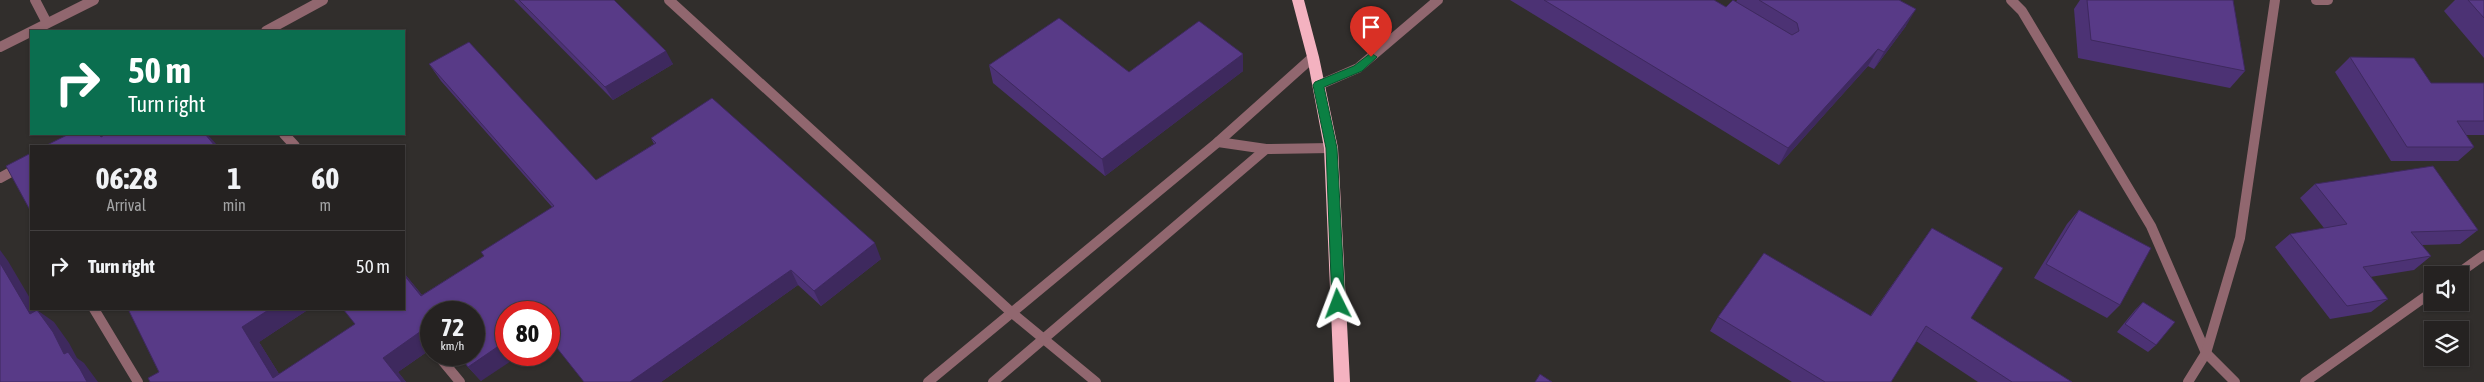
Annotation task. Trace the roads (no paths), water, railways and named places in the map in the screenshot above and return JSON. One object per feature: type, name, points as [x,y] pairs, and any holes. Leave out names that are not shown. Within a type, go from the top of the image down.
[{"type":"highway","points":[[1298,0],[1313,57],[1331,148],[1342,382]]},
{"type":"street","points":[[35,0],[47,23]]},
{"type":"street","points":[[33,30],[94,0]]},
{"type":"street","points":[[268,30],[323,0]]},
{"type":"street","points":[[669,0],[1011,312],[1096,382]]},
{"type":"street","points":[[1319,85],[1358,68],[1438,0]]},
{"type":"street","points":[[2011,0],[2022,11],[2150,226],[2206,353],[2235,382]]},
{"type":"street","points":[[2188,382],[2206,353],[2240,238],[2275,0]]},
{"type":"street","points":[[2316,0],[2328,0]]},
{"type":"street","points":[[0,47],[30,32]]},
{"type":"street","points":[[928,382],[1218,142],[1313,57]]},
{"type":"street","points":[[285,135],[294,145]]},
{"type":"street","points":[[1218,142],[1266,149],[1331,148]]},
{"type":"street","points":[[993,382],[1266,149]]},
{"type":"street","points":[[0,178],[14,176],[30,162]]},
{"type":"street","points":[[2469,266],[2484,255]]},
{"type":"street","points":[[2305,382],[2424,298]]},
{"type":"street","points":[[95,310],[138,382]]},
{"type":"street","points":[[447,366],[460,382]]}]
